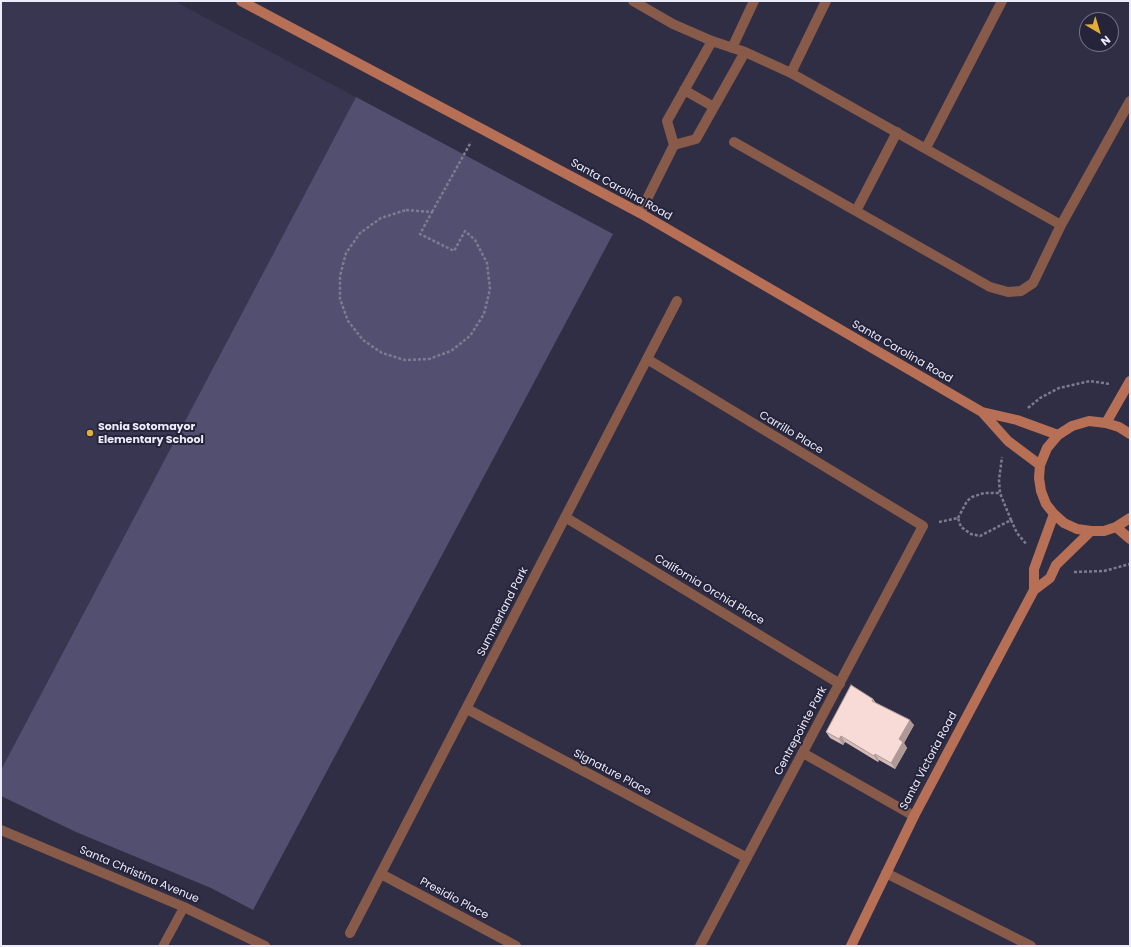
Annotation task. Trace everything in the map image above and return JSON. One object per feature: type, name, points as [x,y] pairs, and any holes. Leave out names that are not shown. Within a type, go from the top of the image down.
[{"type":"street","name":"Santa Carolina Road","points":[[241,1],[640,213],[982,412],[1017,420],[1058,435]]},
{"type":"street","points":[[633,1],[674,24],[712,41],[745,52],[790,73],[1061,225]]},
{"type":"street","points":[[732,48],[754,1]]},
{"type":"street","points":[[790,73],[826,1]]},
{"type":"street","points":[[926,148],[1002,1]]},
{"type":"street","points":[[640,213],[674,145],[667,121],[712,41]]},
{"type":"street","points":[[674,145],[696,139],[745,52]]},
{"type":"street","points":[[684,90],[714,107]]},
{"type":"street","points":[[734,142],[990,287],[1008,292],[1021,291],[1033,283],[1061,225],[1130,100]]},
{"type":"street","points":[[856,211],[897,132]]},
{"type":"street","name":"Summerland Park","points":[[350,933],[677,301]]},
{"type":"street","name":"Carrillo Place","points":[[647,359],[923,526]]},
{"type":"street","points":[[1106,423],[1130,381]]},
{"type":"street","name":"Santa Carolina Road","points":[[982,412],[1008,441],[1040,465]]},
{"type":"street","points":[[1130,434],[1119,427],[1106,423],[1089,422],[1072,426],[1058,435],[1047,448],[1040,465],[1039,478],[1041,492],[1046,504],[1064,523],[1077,529],[1090,531],[1104,530],[1116,527],[1130,518]]},
{"type":"street","name":"Santa Victoria Road","points":[[1034,590],[1034,569],[1054,514]]},
{"type":"street","name":"California Orchid Place","points":[[565,517],[840,684]]},
{"type":"street","name":"Centrepointe Park","points":[[700,946],[923,526]]},
{"type":"street","points":[[1116,527],[1130,540]]},
{"type":"street","name":"Santa Victoria Road","points":[[851,946],[914,816],[1034,590],[1050,578],[1056,565],[1090,531]]},
{"type":"street","name":"Signature Place","points":[[466,708],[747,858]]},
{"type":"street","points":[[803,753],[914,816]]},
{"type":"street","name":"Santa Christina Avenue","points":[[1,830],[184,907],[266,946]]},
{"type":"street","points":[[886,872],[1031,946]]},
{"type":"street","name":"Presidio Place","points":[[381,874],[516,946]]},
{"type":"lane","points":[[163,946],[184,907]]},
{"type":"path","points":[[432,212],[406,210],[381,218],[360,233],[346,253],[340,276],[340,299],[348,321],[363,340],[382,354],[405,360],[429,359],[451,351],[470,336],[484,314],[490,289],[487,263],[475,240],[465,231],[454,251],[420,234],[479,127]]},
{"type":"path","points":[[1025,411],[1040,398],[1059,388],[1090,381],[1115,385]]},
{"type":"path","points":[[1003,453],[1000,463],[1000,493],[1017,533],[1032,550]]},
{"type":"path","points":[[1000,493],[984,493],[972,497],[967,501],[958,518],[961,527],[971,534],[980,536],[1011,520]]},
{"type":"path","points":[[923,526],[958,518]]},
{"type":"path","points":[[1066,571],[1104,571],[1130,564]]},
{"type":"shaded area","name":"Sonia Sotomayor Elementary School","points":[[1,1],[174,1],[356,97],[1,770]]},
{"type":"shaded area","points":[[356,97],[613,234],[253,910],[211,888],[76,832],[1,796],[1,770]]},
{"type":"building","points":[[851,685],[873,699],[872,701],[910,720],[899,739],[903,742],[891,763],[875,754],[874,756],[841,736],[839,739],[826,732]]},
{"type":"place","name":"Sonia Sotomayor Elementary School","points":[[90,433]]}]
